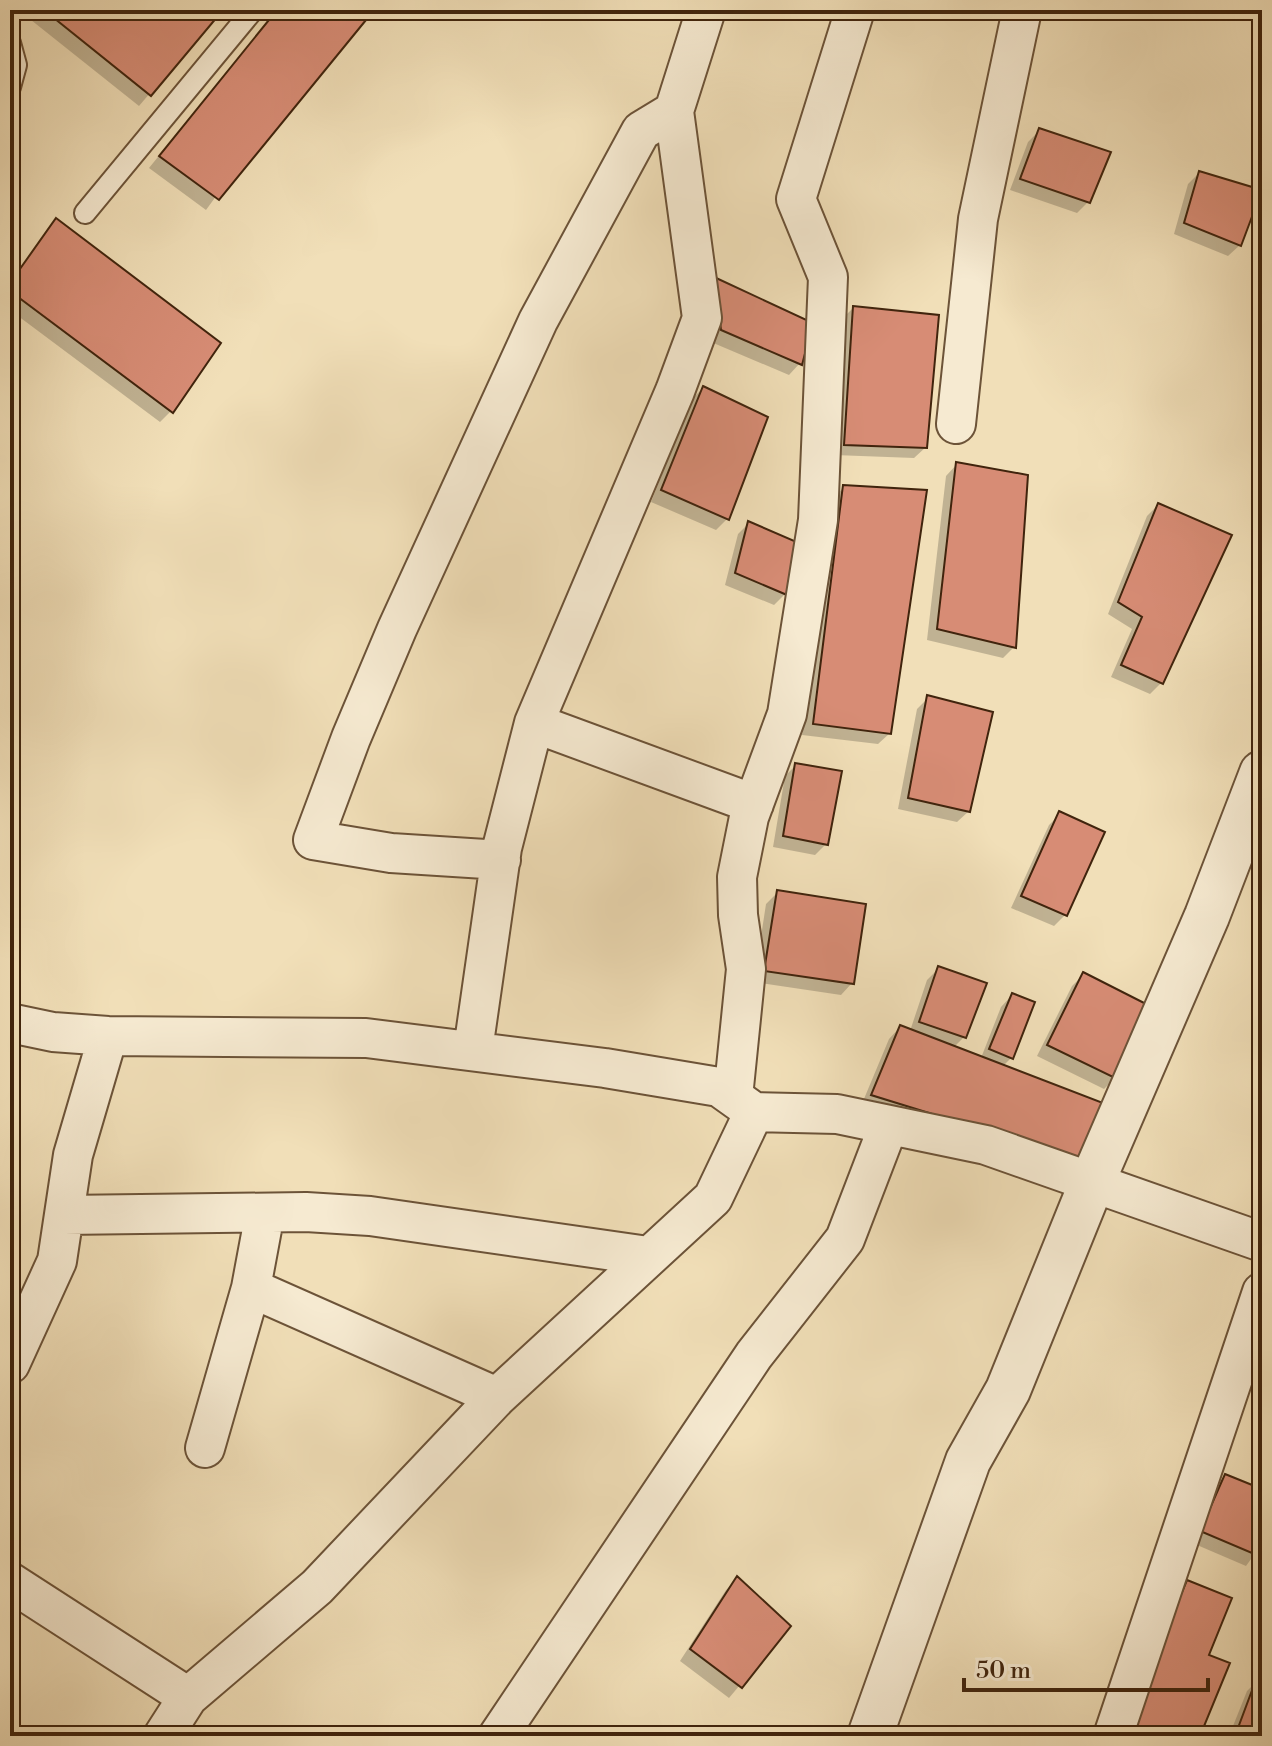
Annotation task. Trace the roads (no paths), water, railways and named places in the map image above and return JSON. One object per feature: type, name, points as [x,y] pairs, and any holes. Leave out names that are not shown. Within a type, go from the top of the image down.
[{"type":"street","points":[[473,1050],[501,860],[534,723],[675,391],[702,318],[674,111],[706,10]]},
{"type":"street","points":[[163,1736],[188,1697],[317,1587],[497,1397],[569,1334],[648,1256],[713,1198],[743,1104],[746,969],[738,915],[737,877],[754,804],[787,714],[818,520],[828,277],[796,199],[855,10]]},
{"type":"street","points":[[956,424],[978,219],[1022,10]]},
{"type":"street","points":[[501,860],[391,853],[313,840],[380,670],[538,321],[641,131],[674,111]]},
{"type":"street","points":[[534,723],[754,804]]},
{"type":"street","points":[[870,1736],[968,1461],[1008,1390],[1093,1180],[1153,1045],[1262,773]]},
{"type":"street","points":[[10,1023],[53,1032],[108,1036],[322,1036],[473,1050],[719,1087],[743,1104],[837,1114],[986,1145],[1093,1180],[1262,1242]]},
{"type":"street","points":[[10,1364],[57,1261],[73,1155],[108,1036]]},
{"type":"street","points":[[498,1736],[754,1355],[845,1239],[888,1127]]},
{"type":"street","points":[[64,1215],[265,1213],[370,1216],[648,1256]]},
{"type":"street","points":[[205,1448],[251,1288],[265,1213]]},
{"type":"street","points":[[251,1288],[497,1397]]},
{"type":"street","points":[[1113,1736],[1262,1292]]},
{"type":"street","points":[[15,1598],[188,1697]]},
{"type":"lane","points":[[85,213],[253,10]]},
{"type":"lane","points":[[10,43],[16,65],[10,87]]}]
